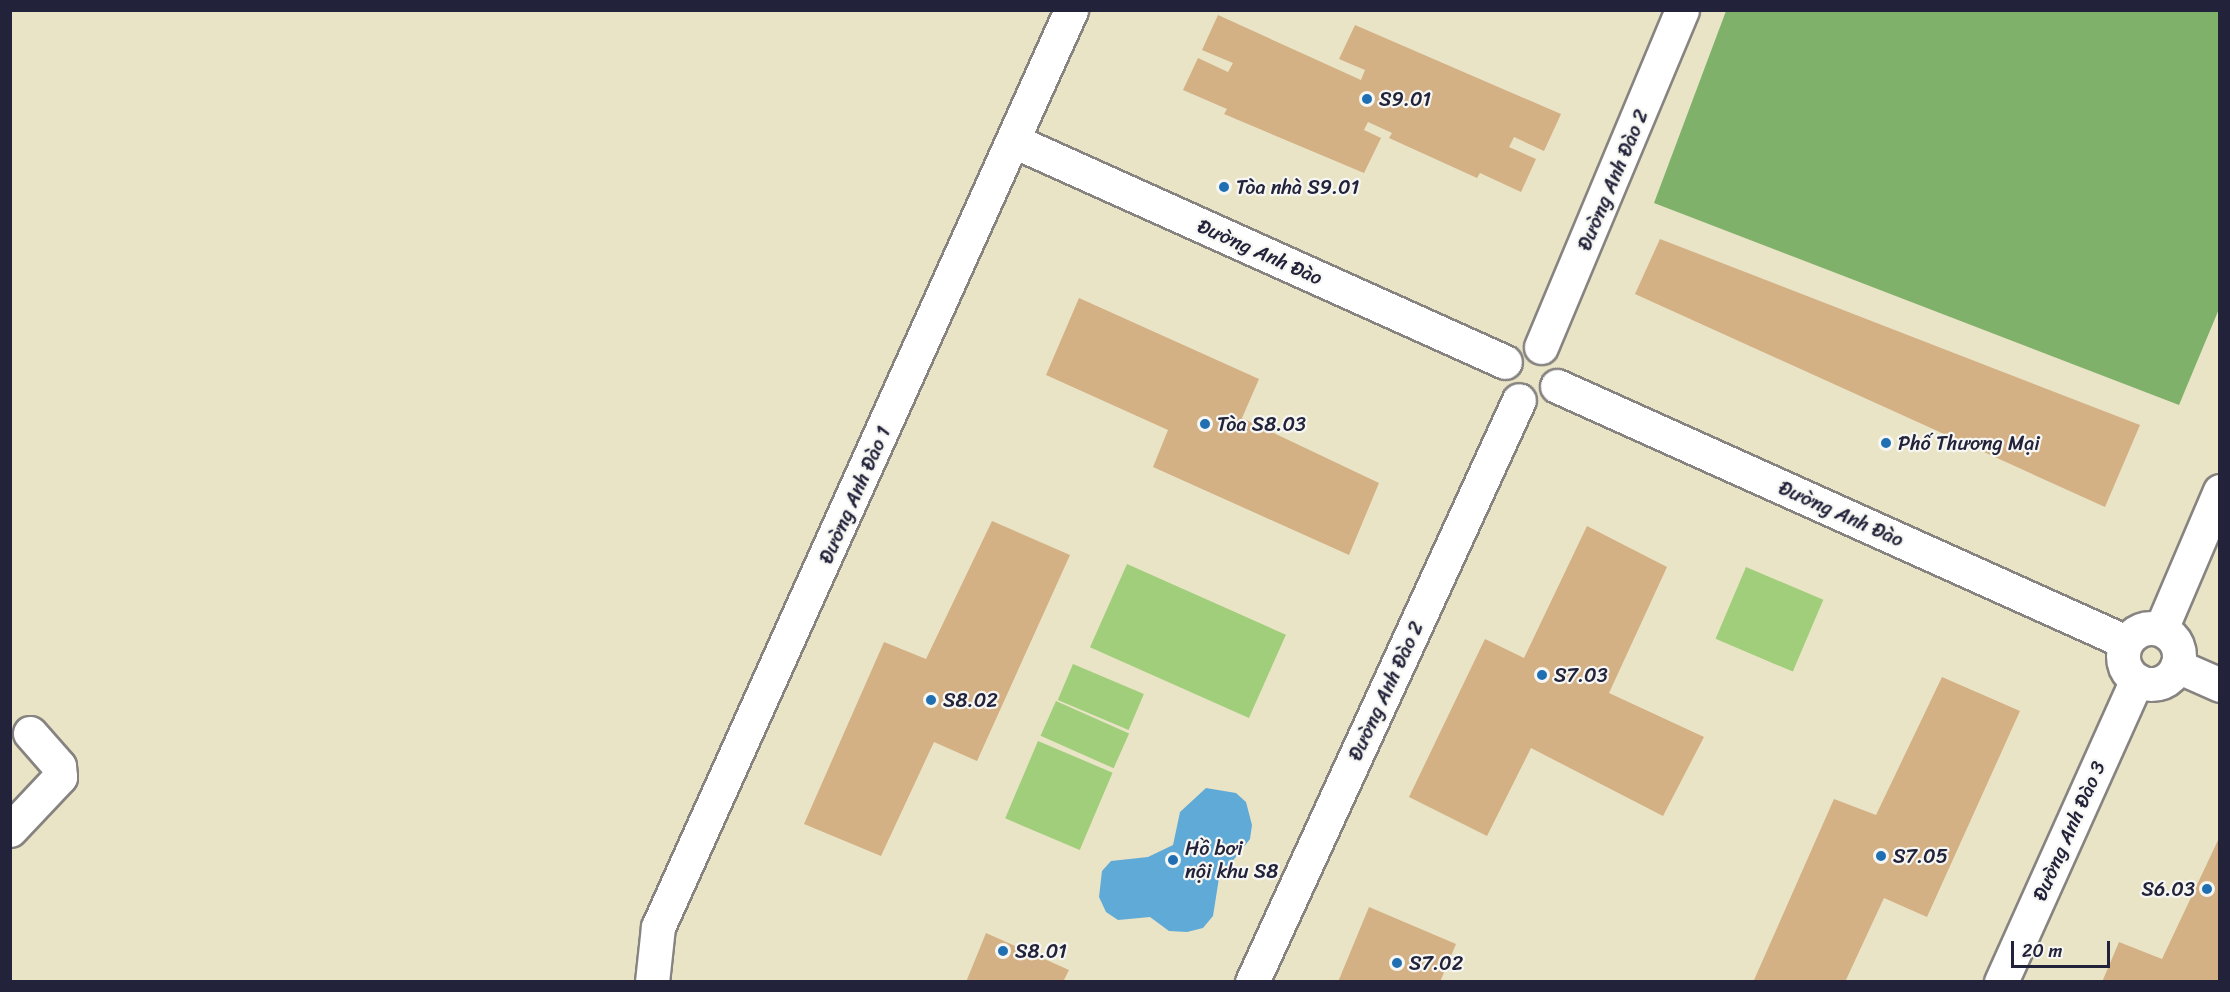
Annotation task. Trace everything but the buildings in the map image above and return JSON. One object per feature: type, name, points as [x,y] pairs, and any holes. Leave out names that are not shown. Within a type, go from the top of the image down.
[{"type":"street","name":"Đường Anh Đào 1","points":[[652,981],[658,927],[1016,142],[1071,10]]},
{"type":"street","name":"Đường Anh Đào 2","points":[[1541,347],[1682,10]]},
{"type":"street","name":"Đường Anh Đào","points":[[1016,142],[1505,363]]},
{"type":"street","points":[[1541,347],[1558,364],[1557,386],[1541,400],[1519,400],[1504,384],[1505,363],[1516,349],[1541,347]]},
{"type":"street","name":"Đường Anh Đào","points":[[1557,386],[2126,642]]},
{"type":"street","name":"Đường Anh Đào 2","points":[[1252,981],[1519,400]]},
{"type":"street","points":[[2161,629],[2220,491]]},
{"type":"street","points":[[2161,629],[2177,644],[2177,666],[2158,683],[2137,680],[2124,664],[2126,642],[2138,630],[2161,629]]},
{"type":"street","points":[[2177,666],[2220,685]]},
{"type":"street","name":"Đường Anh Đào 3","points":[[2001,981],[2137,680]]},
{"type":"street","points":[[10,830],[60,777],[59,766],[30,733]]},
{"type":"green space","points":[[1726,11],[2219,11],[2219,309],[2179,405],[1654,203]]},
{"type":"green space","points":[[1127,564],[1286,635],[1249,718],[1090,647]]},
{"type":"green space","points":[[1746,567],[1823,600],[1793,672],[1716,639]]},
{"type":"green space","points":[[1073,664],[1144,694],[1129,730],[1058,700]]},
{"type":"green space","points":[[1056,701],[1129,734],[1114,768],[1041,736]]},
{"type":"green space","points":[[1038,741],[1113,773],[1080,850],[1005,818]]},
{"type":"water","name":"Hồ bơi nội khu S8","points":[[1206,788],[1236,793],[1246,802],[1252,825],[1250,839],[1219,878],[1213,916],[1203,928],[1187,932],[1169,931],[1150,917],[1118,920],[1106,912],[1099,897],[1102,871],[1111,861],[1148,857],[1173,845],[1180,812]]},
{"type":"place","name":"S9.01","points":[[1367,99]]},
{"type":"place","name":"Tòa nhà S9.01","points":[[1224,187]]},
{"type":"place","name":"Tòa S8.03","points":[[1205,424]]},
{"type":"place","name":"Phố Thương Mại","points":[[1886,443]]},
{"type":"place","name":"S7.03","points":[[1542,675]]},
{"type":"place","name":"S8.02","points":[[931,700]]},
{"type":"place","name":"S7.05","points":[[1881,856]]},
{"type":"place","name":"Hồ bơi nội khu S8","points":[[1173,860]]},
{"type":"place","name":"S6.03","points":[[2207,889]]},
{"type":"place","name":"S8.01","points":[[1003,951]]},
{"type":"place","name":"S7.02","points":[[1397,963]]}]
